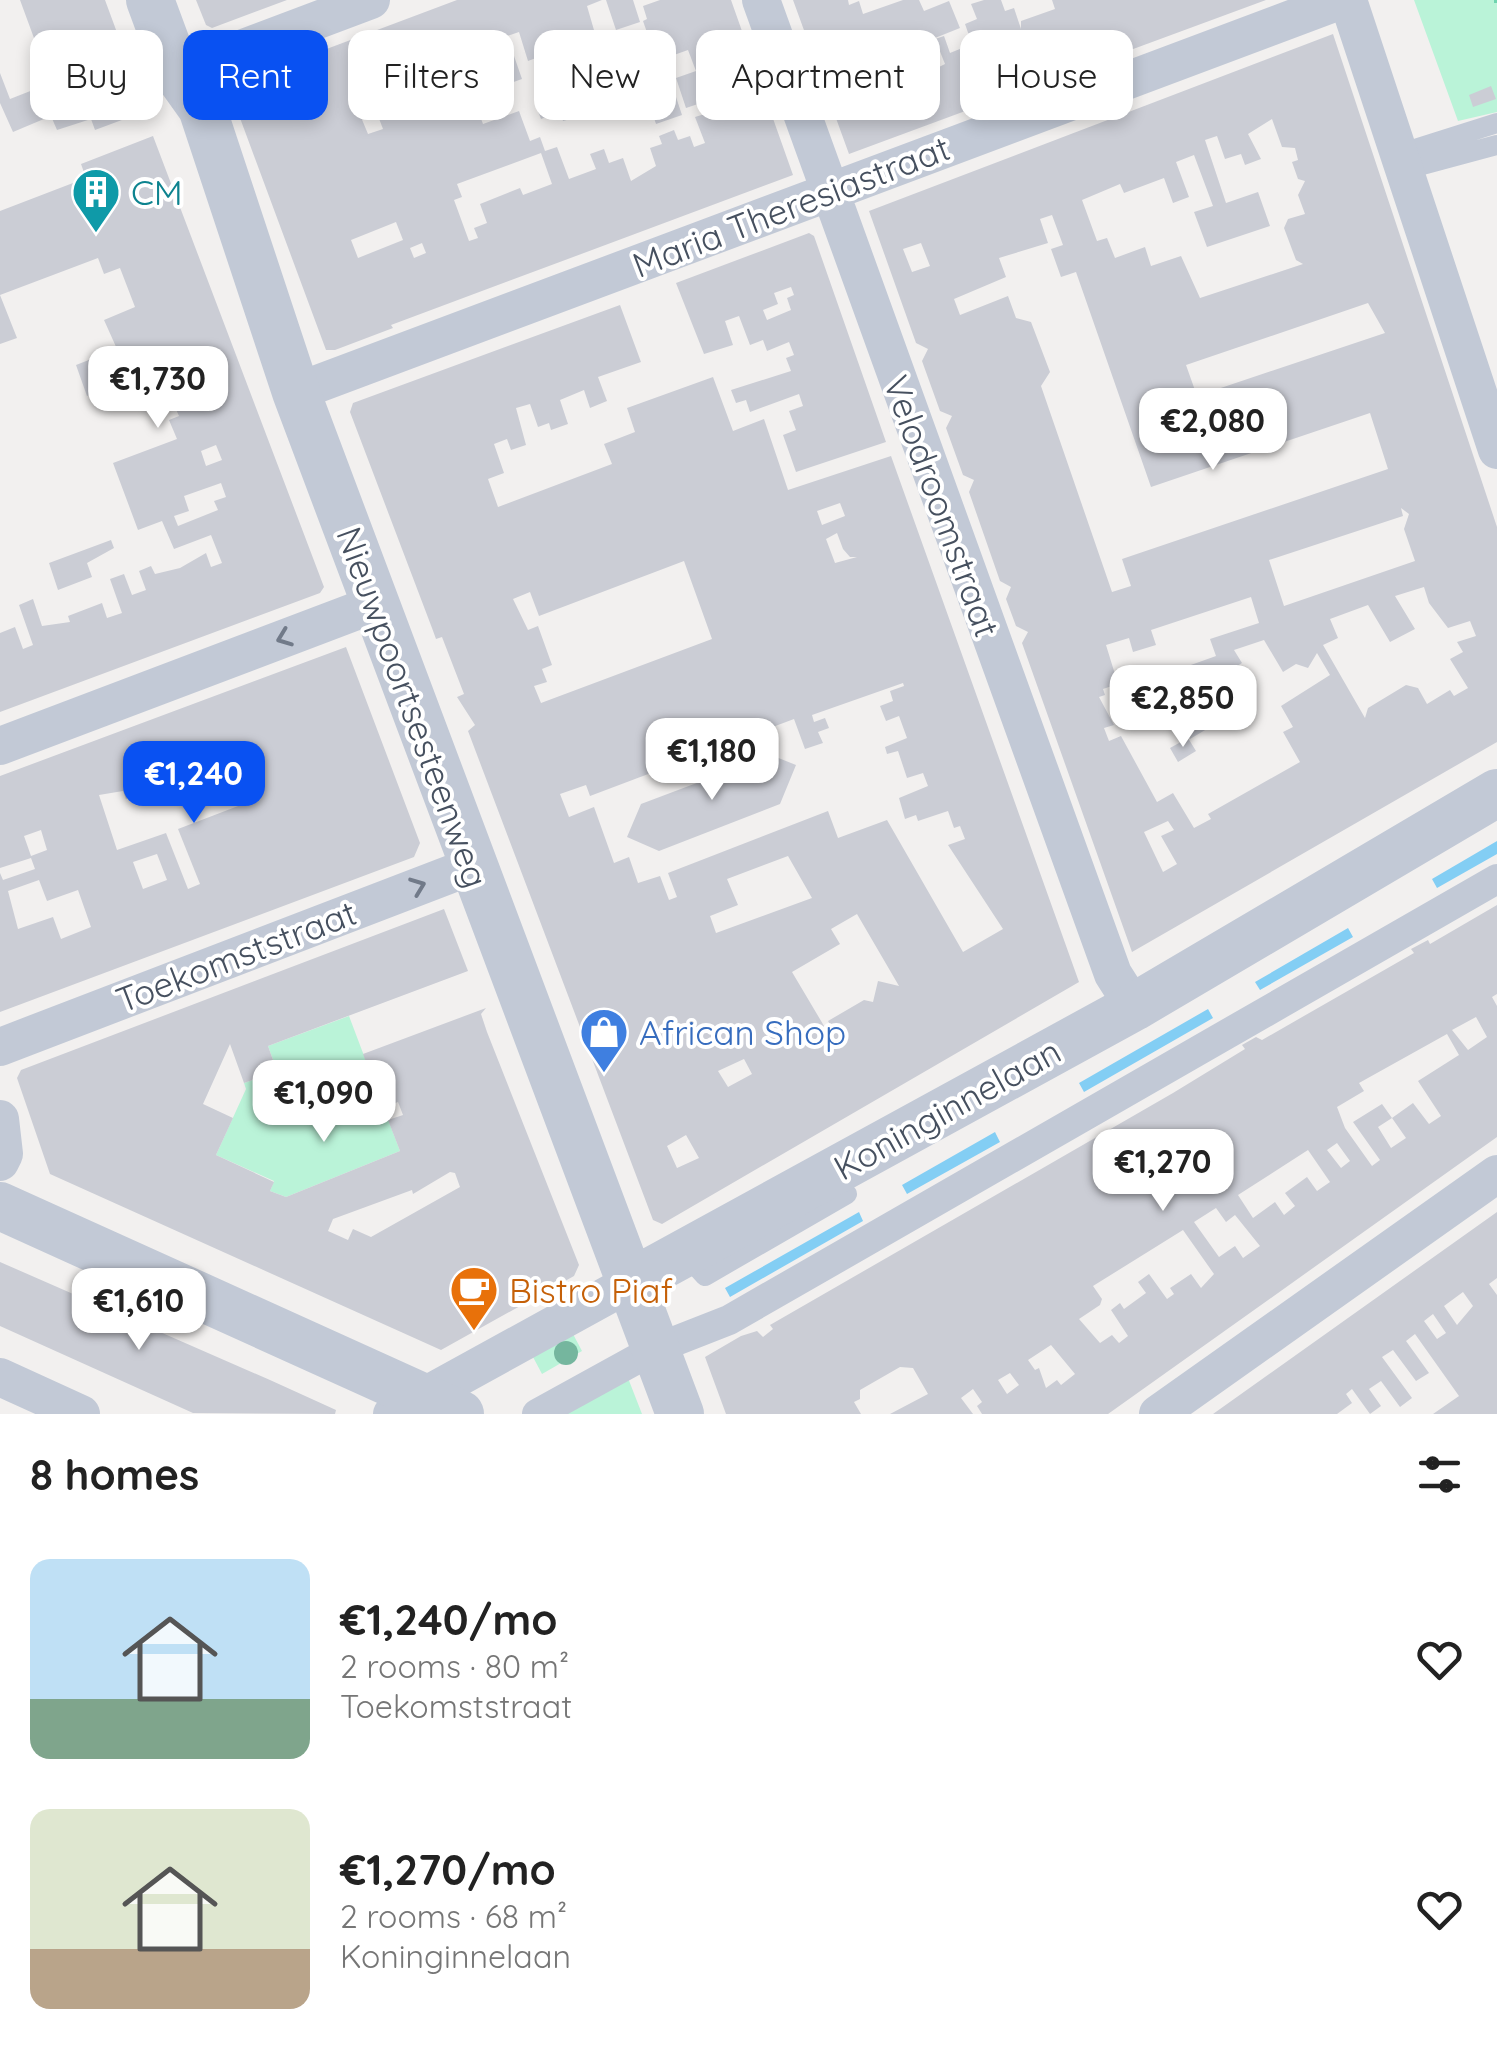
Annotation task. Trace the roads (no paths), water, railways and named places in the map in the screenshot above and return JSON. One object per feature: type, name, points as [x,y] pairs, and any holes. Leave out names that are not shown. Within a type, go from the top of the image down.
[{"type":"street","name":"Nieuwpoortsesteenweg","points":[[150,0],[177,73],[202,108],[296,392],[680,1414]]},
{"type":"street","points":[[177,73],[372,0]]},
{"type":"street","name":"Velodroomstraat","points":[[761,0],[1113,974],[1134,1007]]},
{"type":"street","points":[[1346,0],[1497,450]]},
{"type":"street","name":"Maria Theresiastraat","points":[[296,392],[1346,0]]},
{"type":"street","points":[[0,746],[375,604]]},
{"type":"street","name":"Koninginnelaan","points":[[424,1408],[628,1284],[1134,1007],[1497,793]]},
{"type":"street","name":"Toekomststraat","points":[[0,1047],[472,866]]},
{"type":"street","name":"Koninginnelaan","points":[[538,1414],[655,1349],[729,1320],[1497,879]]},
{"type":"street","points":[[0,1119],[0,1162]]},
{"type":"street","points":[[1158,1414],[1497,1174]]},
{"type":"street","points":[[0,1206],[424,1408]]},
{"type":"street","points":[[0,1378],[81,1414]]},
{"type":"lane","points":[[1401,162],[1418,148],[1497,122]]},
{"type":"lane","points":[[1401,162],[1422,164],[1497,145]]},
{"type":"lane","points":[[684,1252],[704,1276],[847,1194]]},
{"type":"water","points":[[1497,841],[1497,854],[1437,888],[1432,879]]},
{"type":"water","points":[[1348,928],[1353,937],[1260,990],[1255,982]]},
{"type":"water","points":[[1208,1009],[1213,1018],[1084,1092],[1079,1083]]},
{"type":"water","points":[[995,1132],[1000,1142],[907,1194],[902,1185]]},
{"type":"water","points":[[859,1212],[863,1221],[730,1297],[725,1288]]},
{"type":"place","name":"CM","points":[[96,234]]},
{"type":"place","name":"African Shop","points":[[604,1074]]},
{"type":"place","name":"Bistro Piaf","points":[[474,1332]]}]
